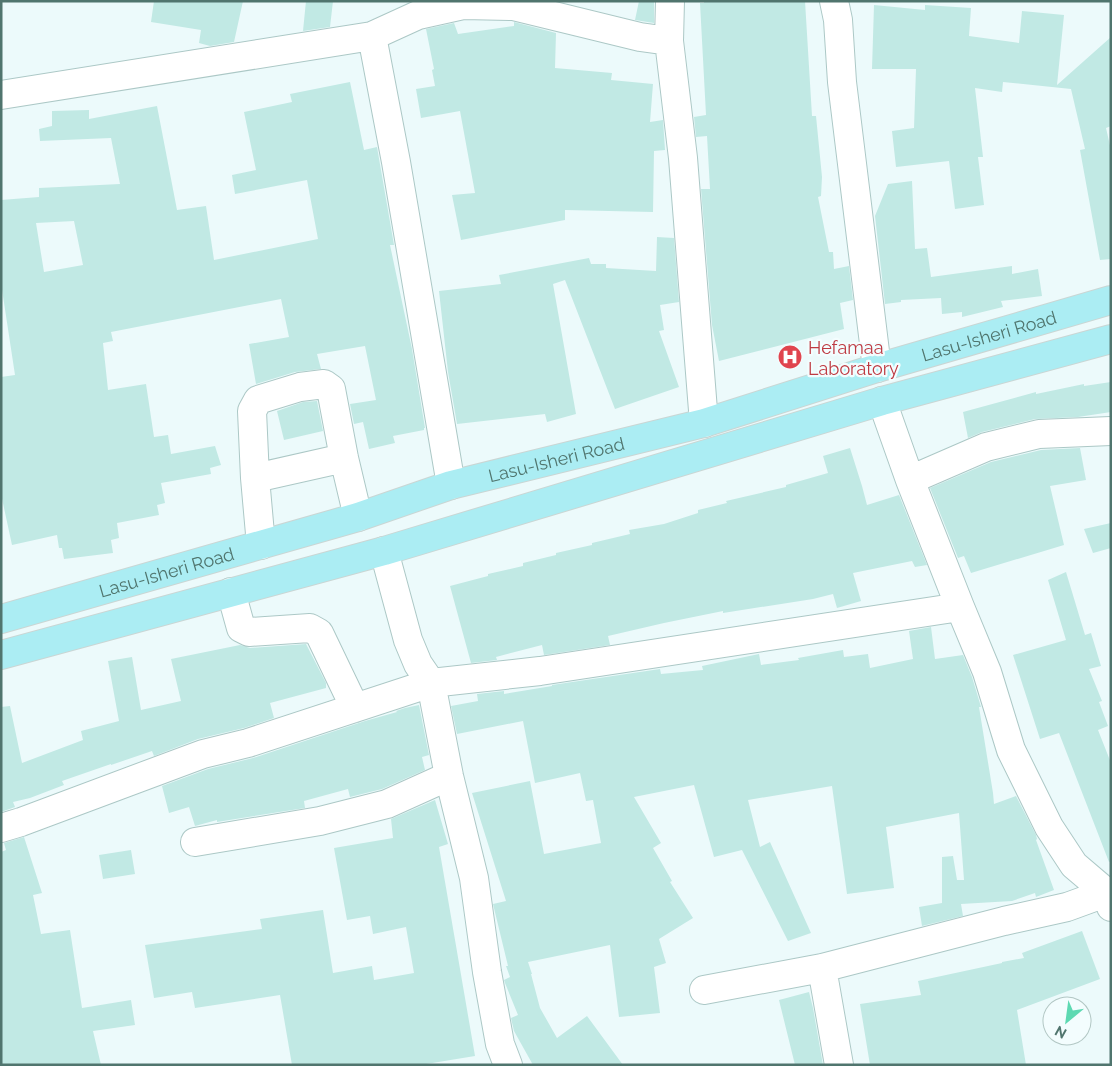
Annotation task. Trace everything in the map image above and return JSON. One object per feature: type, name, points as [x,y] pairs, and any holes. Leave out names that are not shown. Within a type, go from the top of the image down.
[{"type":"main road","name":"Lasu-Isheri Road","points":[[1,619],[358,517],[451,485],[704,423],[877,368],[1111,300]]},
{"type":"main road","name":"Lasu-Isheri Road","points":[[1,655],[384,551],[882,400],[1111,339]]},
{"type":"main road","points":[[516,469],[528,507]]},
{"type":"street","points":[[670,1],[669,41],[683,158],[704,423]]},
{"type":"street","points":[[834,1],[838,20],[843,92],[877,368]]},
{"type":"street","points":[[1,95],[372,36],[418,15],[463,3],[513,6],[640,37],[669,41]]},
{"type":"street","points":[[372,36],[398,172],[451,485]]},
{"type":"street","points":[[261,545],[252,412],[258,400],[300,387],[324,384],[331,389],[344,458],[358,517]]},
{"type":"street","points":[[882,400],[910,480],[987,672],[1011,750],[1049,827],[1074,865],[1110,897]]},
{"type":"street","points":[[910,480],[986,447],[1039,434],[1111,431]]},
{"type":"street","points":[[255,478],[344,458]]},
{"type":"street","points":[[384,551],[408,640],[418,664],[431,683],[449,776],[474,878],[488,981],[500,1044],[508,1065]]},
{"type":"street","points":[[231,592],[241,628],[248,632],[310,628],[319,633],[355,708]]},
{"type":"street","points":[[1,828],[203,754],[248,743],[431,683],[540,671],[960,607]]},
{"type":"street","points":[[195,842],[320,821],[387,804],[449,776]]},
{"type":"street","points":[[704,990],[822,968],[1004,921],[1110,897]]},
{"type":"street","points":[[822,968],[839,1065]]},
{"type":"building","points":[[154,1],[243,1],[234,42],[210,46],[199,43],[201,30],[151,22]]},
{"type":"building","points":[[306,1],[333,1],[330,27],[303,31]]},
{"type":"building","points":[[639,1],[654,1],[654,23],[635,20]]},
{"type":"building","points":[[704,1],[805,1],[812,116],[816,116],[822,177],[821,196],[818,197],[829,252],[833,252],[834,269],[849,266],[853,300],[840,303],[844,329],[719,361],[712,325],[701,189],[710,189],[707,136],[696,137],[694,117],[706,115],[700,3],[704,3]]},
{"type":"building","points":[[874,5],[925,10],[925,5],[971,8],[969,36],[1019,43],[1022,11],[1064,15],[1057,85],[1111,37],[1111,126],[1106,128],[1111,150],[1111,259],[1100,260],[1080,150],[1085,149],[1071,89],[1003,82],[1002,92],[975,88],[983,157],[978,157],[984,205],[955,209],[949,161],[896,167],[892,131],[914,128],[916,69],[872,69]]},
{"type":"building","points":[[514,22],[556,33],[555,68],[612,73],[611,80],[653,84],[650,122],[663,120],[665,150],[654,151],[653,212],[565,210],[565,220],[461,240],[452,195],[475,193],[460,111],[421,118],[416,89],[435,86],[432,70],[434,69],[426,29],[454,23],[458,34],[514,26]]},
{"type":"building","points":[[350,82],[364,150],[377,147],[394,245],[390,245],[412,349],[424,430],[393,436],[395,443],[369,449],[363,422],[354,424],[350,404],[376,400],[365,346],[317,354],[321,369],[295,372],[256,384],[249,344],[289,337],[281,299],[111,332],[113,341],[103,343],[108,390],[146,384],[154,437],[168,435],[171,454],[215,446],[221,465],[210,468],[211,474],[161,483],[165,503],[157,505],[159,515],[117,523],[119,538],[111,540],[113,553],[64,559],[62,548],[59,548],[57,535],[12,545],[1,494],[1,377],[15,375],[1,283],[1,200],[39,197],[39,188],[120,184],[111,138],[40,141],[39,129],[52,126],[52,111],[89,110],[89,119],[157,106],[177,210],[206,206],[214,260],[318,239],[307,180],[235,194],[232,175],[256,170],[244,112],[292,102],[290,94]],"holes":[[[74,221],[83,265],[44,272],[36,223]]]},
{"type":"building","points":[[912,181],[915,249],[927,248],[931,277],[1012,266],[1012,274],[1038,269],[1042,296],[1001,301],[1003,307],[962,317],[962,312],[942,314],[941,298],[901,300],[901,302],[885,304],[875,216],[888,184]]},
{"type":"building","points":[[657,237],[674,238],[679,302],[660,305],[664,330],[659,331],[679,387],[615,409],[565,280],[553,284],[576,414],[547,422],[545,414],[457,424],[448,372],[439,291],[501,284],[499,275],[589,258],[591,264],[606,264],[606,268],[656,271]]},
{"type":"building","points":[[1111,382],[1111,412],[1078,417],[1035,419],[982,432],[968,438],[963,412],[1036,392],[1036,394],[1084,384],[1084,386]]},
{"type":"building","points":[[317,401],[323,431],[284,440],[277,411],[303,402]]},
{"type":"building","points":[[850,448],[867,505],[899,495],[927,565],[915,567],[912,561],[853,573],[861,601],[837,608],[833,594],[813,599],[723,613],[723,611],[664,623],[608,636],[610,645],[544,655],[542,645],[496,657],[497,660],[471,663],[450,586],[488,576],[488,574],[523,566],[523,563],[556,555],[556,553],[630,534],[629,530],[664,524],[698,513],[698,510],[727,503],[726,501],[786,487],[786,485],[828,473],[823,456]]},
{"type":"building","points":[[1080,448],[1086,480],[1050,486],[1064,545],[971,573],[964,556],[958,558],[930,488],[991,462],[1041,450]]},
{"type":"building","points":[[1111,523],[1111,548],[1093,553],[1084,529]]},
{"type":"building","points":[[1066,572],[1085,635],[1091,633],[1101,666],[1089,669],[1102,701],[1099,702],[1108,726],[1098,730],[1111,763],[1111,861],[1109,862],[1059,733],[1040,739],[1013,655],[1066,640],[1048,580]]},
{"type":"building","points":[[931,627],[935,659],[963,655],[972,677],[981,707],[979,707],[994,804],[1016,796],[1036,835],[1036,840],[1054,890],[1036,897],[1035,893],[1012,901],[961,904],[963,916],[922,926],[919,907],[942,903],[942,857],[953,856],[957,880],[964,880],[959,813],[886,827],[894,888],[847,894],[832,786],[748,800],[760,847],[770,842],[811,933],[788,941],[742,850],[714,857],[694,785],[634,797],[661,843],[653,848],[672,881],[670,882],[693,918],[659,939],[666,963],[654,967],[660,1013],[619,1017],[610,945],[528,962],[540,1008],[557,1038],[587,1016],[623,1065],[533,1065],[514,1031],[511,1018],[518,1015],[504,980],[510,977],[493,904],[506,901],[472,793],[530,781],[544,854],[601,843],[593,800],[586,801],[580,773],[535,783],[523,721],[457,734],[451,706],[478,701],[477,694],[504,691],[504,694],[660,669],[661,674],[703,670],[702,666],[759,654],[761,665],[799,660],[798,658],[843,650],[844,657],[868,654],[870,668],[913,659],[909,631]]},
{"type":"building","points":[[306,644],[326,683],[326,688],[270,703],[274,718],[244,728],[198,739],[154,756],[152,751],[111,764],[62,781],[64,785],[30,798],[13,802],[15,807],[1,812],[1,707],[10,706],[22,763],[83,740],[81,731],[119,721],[108,661],[132,657],[141,710],[181,701],[171,659],[240,645],[250,648]]},
{"type":"building","points":[[419,705],[429,755],[422,757],[425,770],[382,789],[350,797],[348,789],[304,801],[305,808],[217,822],[217,820],[195,826],[189,807],[169,813],[162,786],[208,769],[253,758]]},
{"type":"building","points":[[435,800],[448,844],[439,847],[475,1056],[420,1065],[292,1065],[280,995],[195,1008],[192,992],[154,998],[145,945],[262,929],[260,919],[323,910],[333,973],[372,966],[374,980],[414,973],[406,927],[373,934],[370,916],[347,920],[334,848],[393,838],[391,819]]},
{"type":"building","points":[[24,837],[42,893],[33,895],[41,934],[70,930],[82,1008],[131,1000],[135,1025],[93,1031],[101,1065],[1,1065],[1,852],[6,850],[4,843]]},
{"type":"building","points":[[131,850],[135,874],[103,879],[99,855]]},
{"type":"building","points":[[1082,931],[1100,979],[1054,996],[1042,996],[1042,1001],[1017,1010],[1026,1065],[870,1065],[860,1004],[921,995],[918,981],[1024,958],[1022,953]]},
{"type":"building","points":[[809,992],[823,1065],[795,1065],[779,1000]]},
{"type":"place","name":"Hefamaa Laboratory","points":[[790,357]]}]
